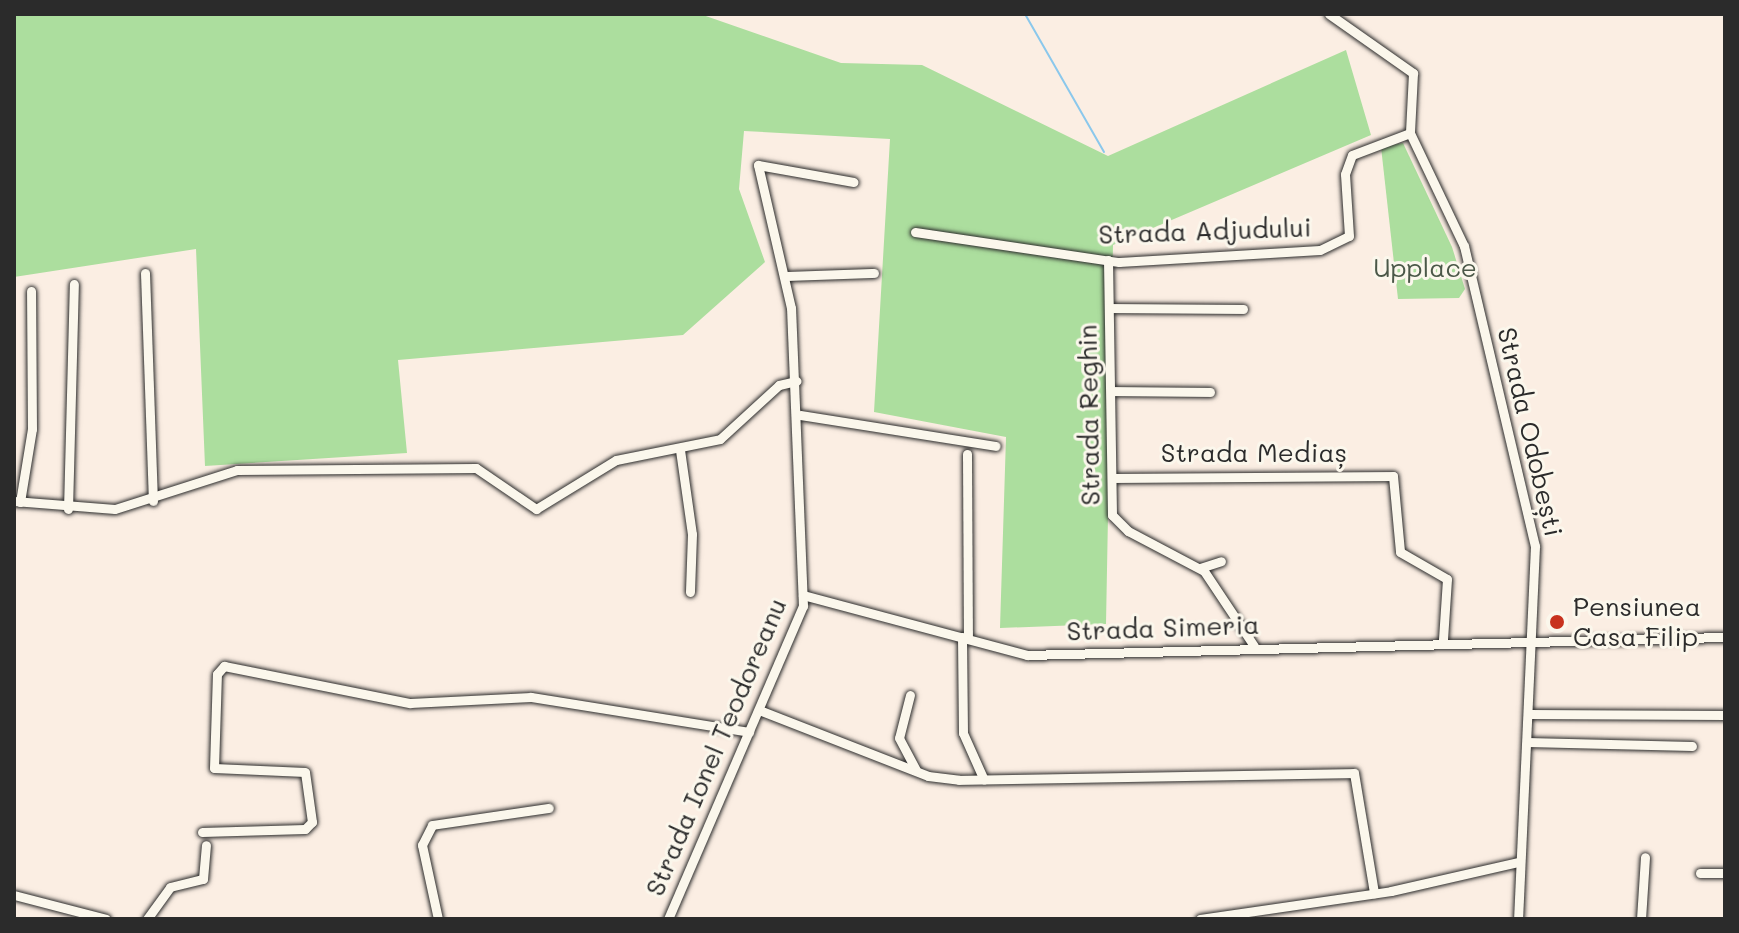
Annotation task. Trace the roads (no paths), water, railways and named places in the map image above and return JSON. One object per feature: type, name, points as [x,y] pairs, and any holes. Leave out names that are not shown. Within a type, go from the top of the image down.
[{"type":"street","name":"Strada Odobești","points":[[1329,14],[1413,73],[1410,133],[1464,246],[1535,546],[1518,919]]},
{"type":"street","points":[[1346,14],[1351,29]]},
{"type":"street","name":"Strada Adjudului","points":[[915,232],[1108,260],[1335,247],[1349,236],[1353,219],[1345,174],[1352,155],[1410,133]]},
{"type":"street","name":"Strada Ionel Teodoreanu","points":[[668,919],[759,710],[803,595],[797,381],[784,276],[758,165],[853,182]]},
{"type":"street","name":"Strada Reghin","points":[[1108,260],[1115,521],[1200,568],[1254,646]]},
{"type":"street","points":[[145,273],[153,501]]},
{"type":"street","points":[[784,276],[874,273]]},
{"type":"street","points":[[68,509],[74,284]]},
{"type":"street","points":[[31,291],[32,429],[17,501],[68,509],[153,501],[237,470],[476,468],[536,509],[598,468],[720,439],[779,385],[797,381]]},
{"type":"street","points":[[1110,308],[1243,309]]},
{"type":"street","points":[[1111,391],[1210,392]]},
{"type":"street","points":[[800,415],[996,446]]},
{"type":"street","points":[[680,450],[692,534],[690,592]]},
{"type":"street","points":[[967,454],[963,733],[984,780]]},
{"type":"street","name":"Strada Mediaș","points":[[1116,478],[1393,476],[1400,552],[1447,579],[1443,640]]},
{"type":"street","points":[[1200,568],[1221,561]]},
{"type":"street","name":"Strada Simeria","points":[[803,595],[1027,655],[1443,640],[1725,637]]},
{"type":"street","points":[[202,832],[305,829],[312,822],[305,772],[214,768],[217,674],[224,666],[410,703],[531,697],[749,732]]},
{"type":"street","points":[[910,695],[899,738],[916,770]]},
{"type":"street","points":[[759,710],[916,770],[984,780],[1354,773],[1374,893]]},
{"type":"street","points":[[1528,714],[1725,715]]},
{"type":"street","points":[[1527,742],[1692,746]]},
{"type":"street","points":[[438,919],[422,845],[432,825],[549,808]]},
{"type":"street","points":[[147,919],[170,887],[203,879],[206,845]]},
{"type":"street","points":[[1641,919],[1645,857]]},
{"type":"street","points":[[1200,919],[1374,893],[1519,862]]},
{"type":"street","points":[[1700,873],[1725,873]]},
{"type":"street","points":[[14,895],[106,919]]},
{"type":"waterway","points":[[1025,14],[1104,152]]},
{"type":"place","name":"Pensiunea Casa Filip","points":[[1557,622]]},
{"type":"park label","name":"Upplace","points":[[1425,268]]}]
